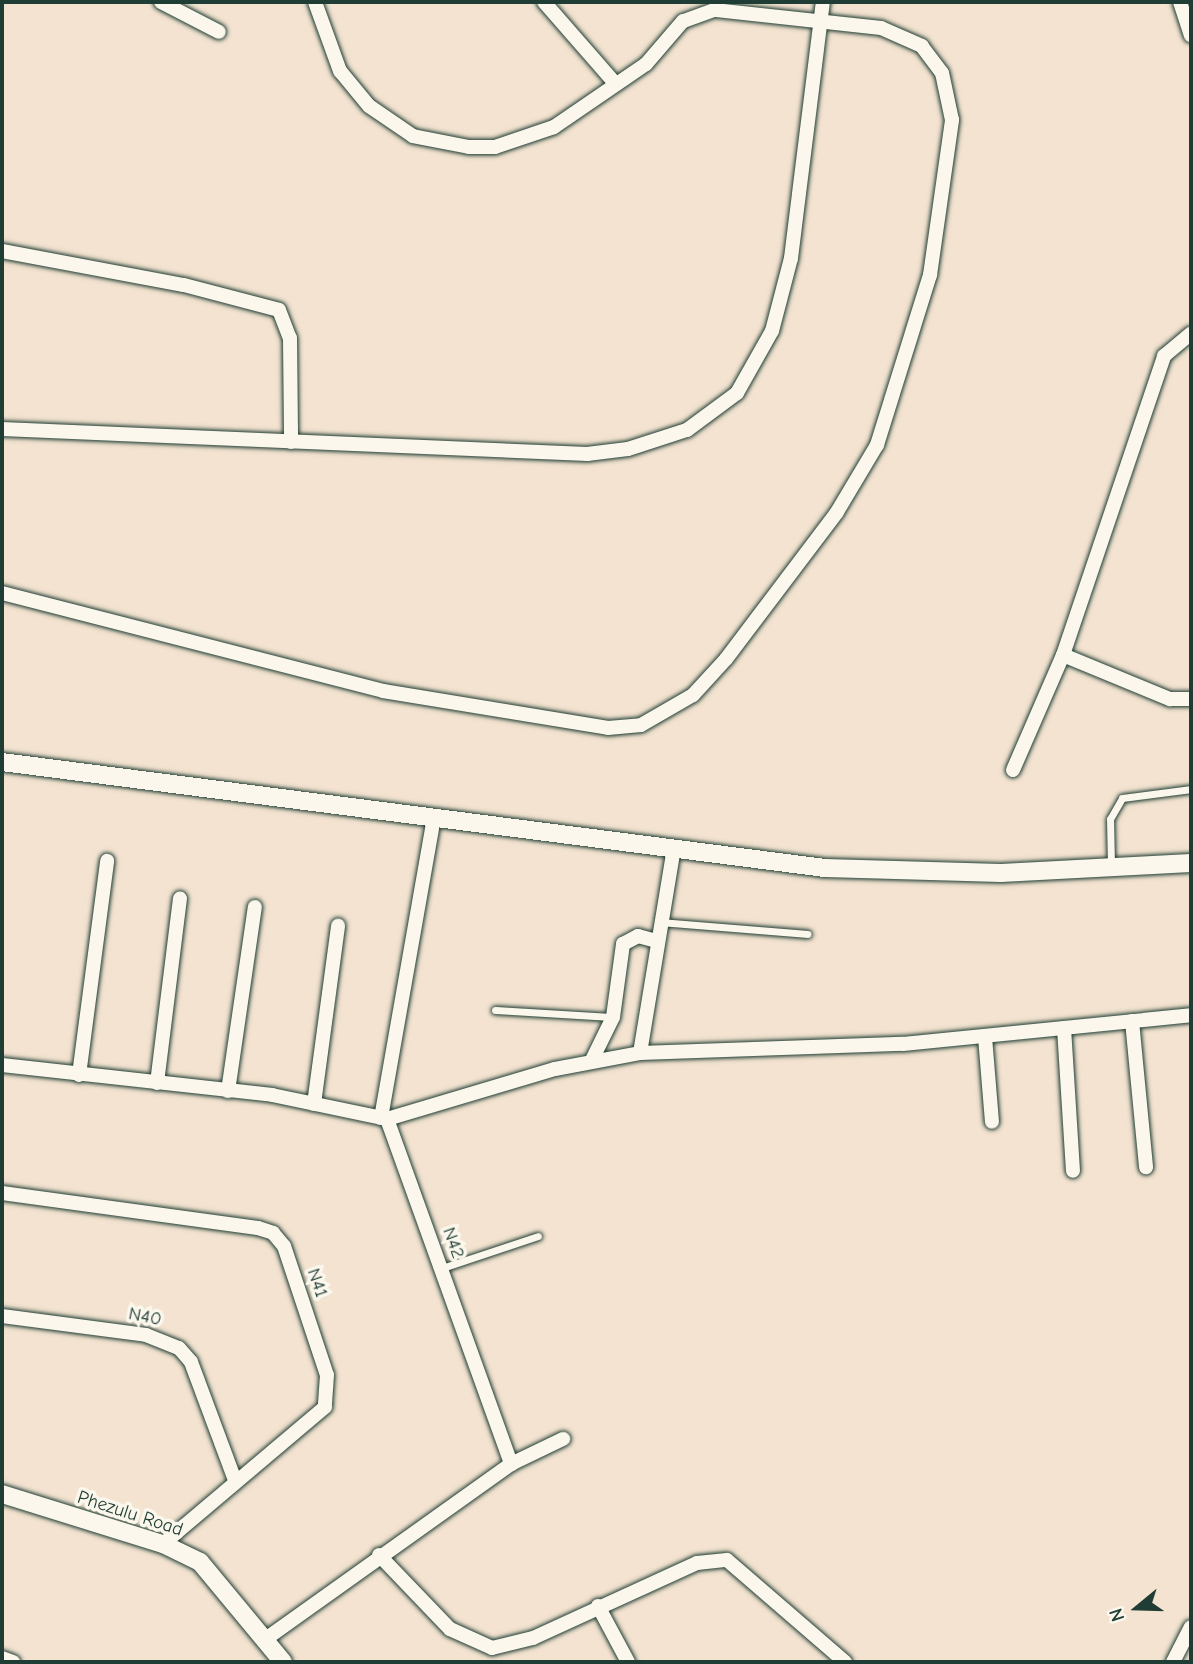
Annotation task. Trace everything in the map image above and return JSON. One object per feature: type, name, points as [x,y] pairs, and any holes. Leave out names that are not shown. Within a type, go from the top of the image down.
[{"type":"street","points":[[161,2],[219,32]]},
{"type":"street","points":[[2,593],[274,666],[470,706],[608,728],[641,725],[671,712],[726,659],[837,512],[877,445],[930,275],[952,120],[942,73],[922,46],[898,33],[712,6],[683,21],[646,64],[614,82],[544,132],[495,147],[441,144],[403,131],[369,106],[340,71],[315,2]]},
{"type":"street","points":[[544,2],[614,82]]},
{"type":"street","points":[[2,429],[587,454],[656,442],[713,414],[737,393],[772,331],[791,258],[823,2]]},
{"type":"street","points":[[1180,2],[1191,35]]},
{"type":"street","points":[[2,251],[184,285],[279,310],[290,338],[291,442]]},
{"type":"street","points":[[1013,770],[1063,655],[1164,356],[1191,332]]},
{"type":"street","points":[[1063,655],[1170,699],[1191,699]]},
{"type":"street","points":[[2,762],[883,872],[1111,870],[1191,863]]},
{"type":"street","points":[[384,1119],[434,818]]},
{"type":"street","points":[[640,1053],[674,848]]},
{"type":"street","points":[[79,1075],[107,861]]},
{"type":"street","points":[[157,1083],[180,898]]},
{"type":"street","points":[[228,1091],[256,907]]},
{"type":"street","points":[[314,1104],[338,926]]},
{"type":"street","points":[[591,1062],[613,1017],[623,944],[638,936],[657,941]]},
{"type":"street","points":[[2,1065],[228,1091],[314,1104],[384,1119],[591,1062],[640,1053],[985,1037],[1191,1015]]},
{"type":"street","points":[[1132,1021],[1146,1167]]},
{"type":"street","points":[[1064,1028],[1073,1171]]},
{"type":"street","points":[[985,1037],[992,1122]]},
{"type":"street","name":"N42","points":[[384,1119],[442,1268],[511,1464]]},
{"type":"street","name":"N41","points":[[2,1193],[258,1228],[273,1233],[284,1246],[330,1393],[315,1419],[235,1480],[163,1545]]},
{"type":"street","name":"N40","points":[[2,1317],[146,1335],[179,1348],[191,1362],[235,1480]]},
{"type":"street","points":[[266,1639],[379,1555],[511,1464],[564,1439]]},
{"type":"street","name":"Phezulu Road","points":[[2,1494],[163,1545],[200,1562],[283,1662]]},
{"type":"street","points":[[379,1555],[450,1629],[492,1648],[533,1638],[598,1606],[698,1563],[727,1560],[845,1662]]},
{"type":"street","points":[[598,1606],[628,1662]]},
{"type":"street","points":[[1173,1662],[1191,1627]]},
{"type":"street","points":[[2,1658],[13,1662]]},
{"type":"lane","points":[[1111,870],[1110,818],[1122,798],[1191,789]]},
{"type":"lane","points":[[660,922],[808,934]]},
{"type":"lane","points":[[495,1010],[613,1017]]},
{"type":"lane","points":[[442,1268],[538,1236]]}]
